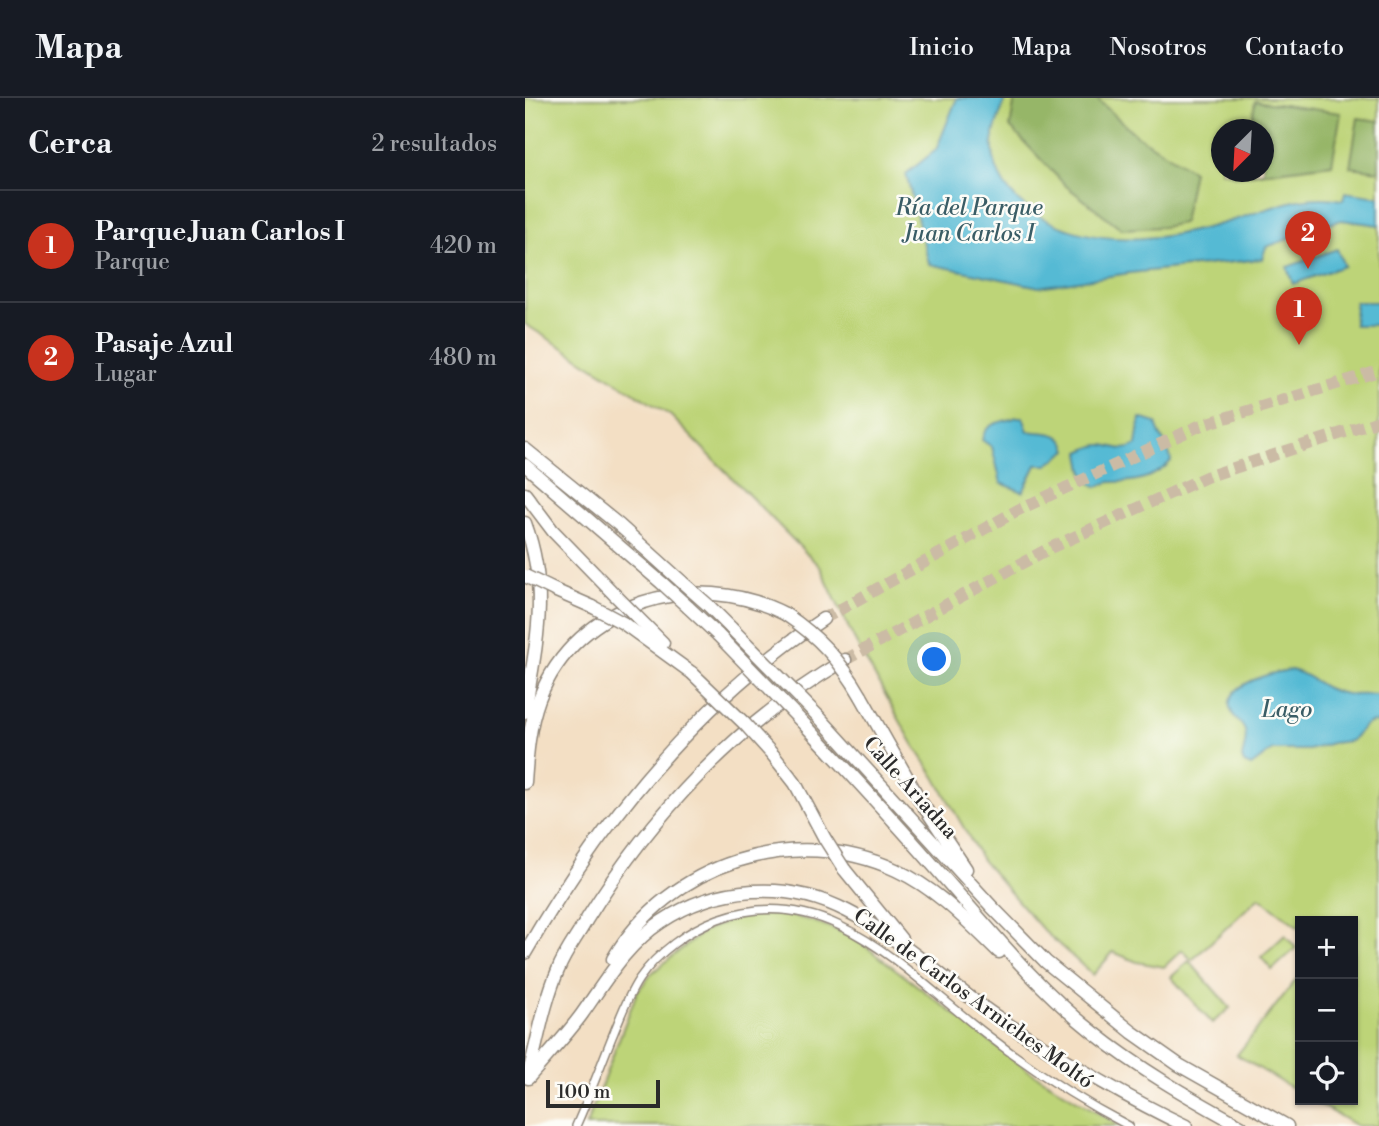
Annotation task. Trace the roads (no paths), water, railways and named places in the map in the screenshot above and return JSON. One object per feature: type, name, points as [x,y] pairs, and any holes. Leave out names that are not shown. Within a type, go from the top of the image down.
[{"type":"highway","name":"Calle Ariadna","points":[[525,449],[619,525],[708,605],[819,717],[992,907],[1046,961],[1132,1032],[1208,1083],[1287,1126]]},
{"type":"highway","name":"Calle Ariadna","points":[[525,465],[718,635],[901,828],[1030,976],[1093,1033],[1174,1089],[1241,1126]]},
{"type":"highway","points":[[525,494],[553,531],[773,755],[795,783],[844,869],[886,924],[917,957]]},
{"type":"highway","points":[[525,523],[539,575],[540,610],[525,712]]},
{"type":"highway","points":[[525,576],[623,623],[692,673]]},
{"type":"highway","points":[[525,783],[530,731],[540,698],[569,651],[600,624],[621,611],[653,598],[713,593],[743,597],[785,614],[834,654],[921,802],[992,907]]},
{"type":"highway","points":[[525,953],[582,861],[636,789],[698,722],[734,689],[823,619]]},
{"type":"highway","points":[[526,1081],[549,992],[559,967],[600,898],[645,835],[710,764],[778,705],[845,660]]},
{"type":"highway","points":[[526,1081],[582,1015],[630,933],[650,911],[677,889],[705,872],[769,852],[839,852],[895,869],[942,898],[1007,960],[1030,976]]},
{"type":"highway","points":[[602,982],[632,946],[660,922],[703,900],[746,891],[801,894],[828,902],[858,917],[1055,1056],[1095,1080],[1186,1126]]},
{"type":"street","name":"Calle de Carlos Arniches Moltó","points":[[576,1126],[626,1003],[646,969],[691,931],[712,921],[748,911],[782,909],[804,912],[833,921],[854,932],[894,960],[1016,1057],[1100,1111],[1129,1126]]},
{"type":"water","name":"Ría del Parque Juan Carlos I","points":[[957,98],[1005,98],[993,139],[999,174],[1011,194],[1020,202],[1039,216],[1063,227],[1113,238],[1165,236],[1190,232],[1303,199],[1343,200],[1345,192],[1379,197],[1379,225],[1341,220],[1266,247],[1262,259],[1130,273],[1039,287],[929,264],[906,174],[936,150]]},
{"type":"water","points":[[1337,249],[1344,266],[1293,284],[1287,267]]},
{"type":"water","points":[[1355,302],[1379,302],[1379,325],[1354,325]]},
{"type":"water","points":[[1023,417],[1028,431],[1047,433],[1062,439],[1068,450],[1047,465],[1036,465],[1023,492],[1001,483],[992,447],[982,440],[990,426]]},
{"type":"water","points":[[1140,418],[1156,423],[1171,461],[1158,472],[1142,479],[1110,482],[1097,487],[1092,484],[1084,472],[1080,452],[1097,445],[1123,449],[1136,445]]},
{"type":"water","name":"Lago","points":[[1291,670],[1340,693],[1379,695],[1379,723],[1369,723],[1350,741],[1309,750],[1273,750],[1251,766],[1244,763],[1242,758],[1246,734],[1231,712],[1230,700],[1235,692],[1252,681]]},
{"type":"tunnel","points":[[823,619],[1018,510],[1199,426],[1379,371]]},
{"type":"tunnel","points":[[845,660],[1048,549],[1206,477],[1379,421]]},
{"type":"place","name":"Pasaje Azul","points":[[1308,269]]},
{"type":"place","name":"Parque Juan Carlos I","points":[[1299,345]]}]
